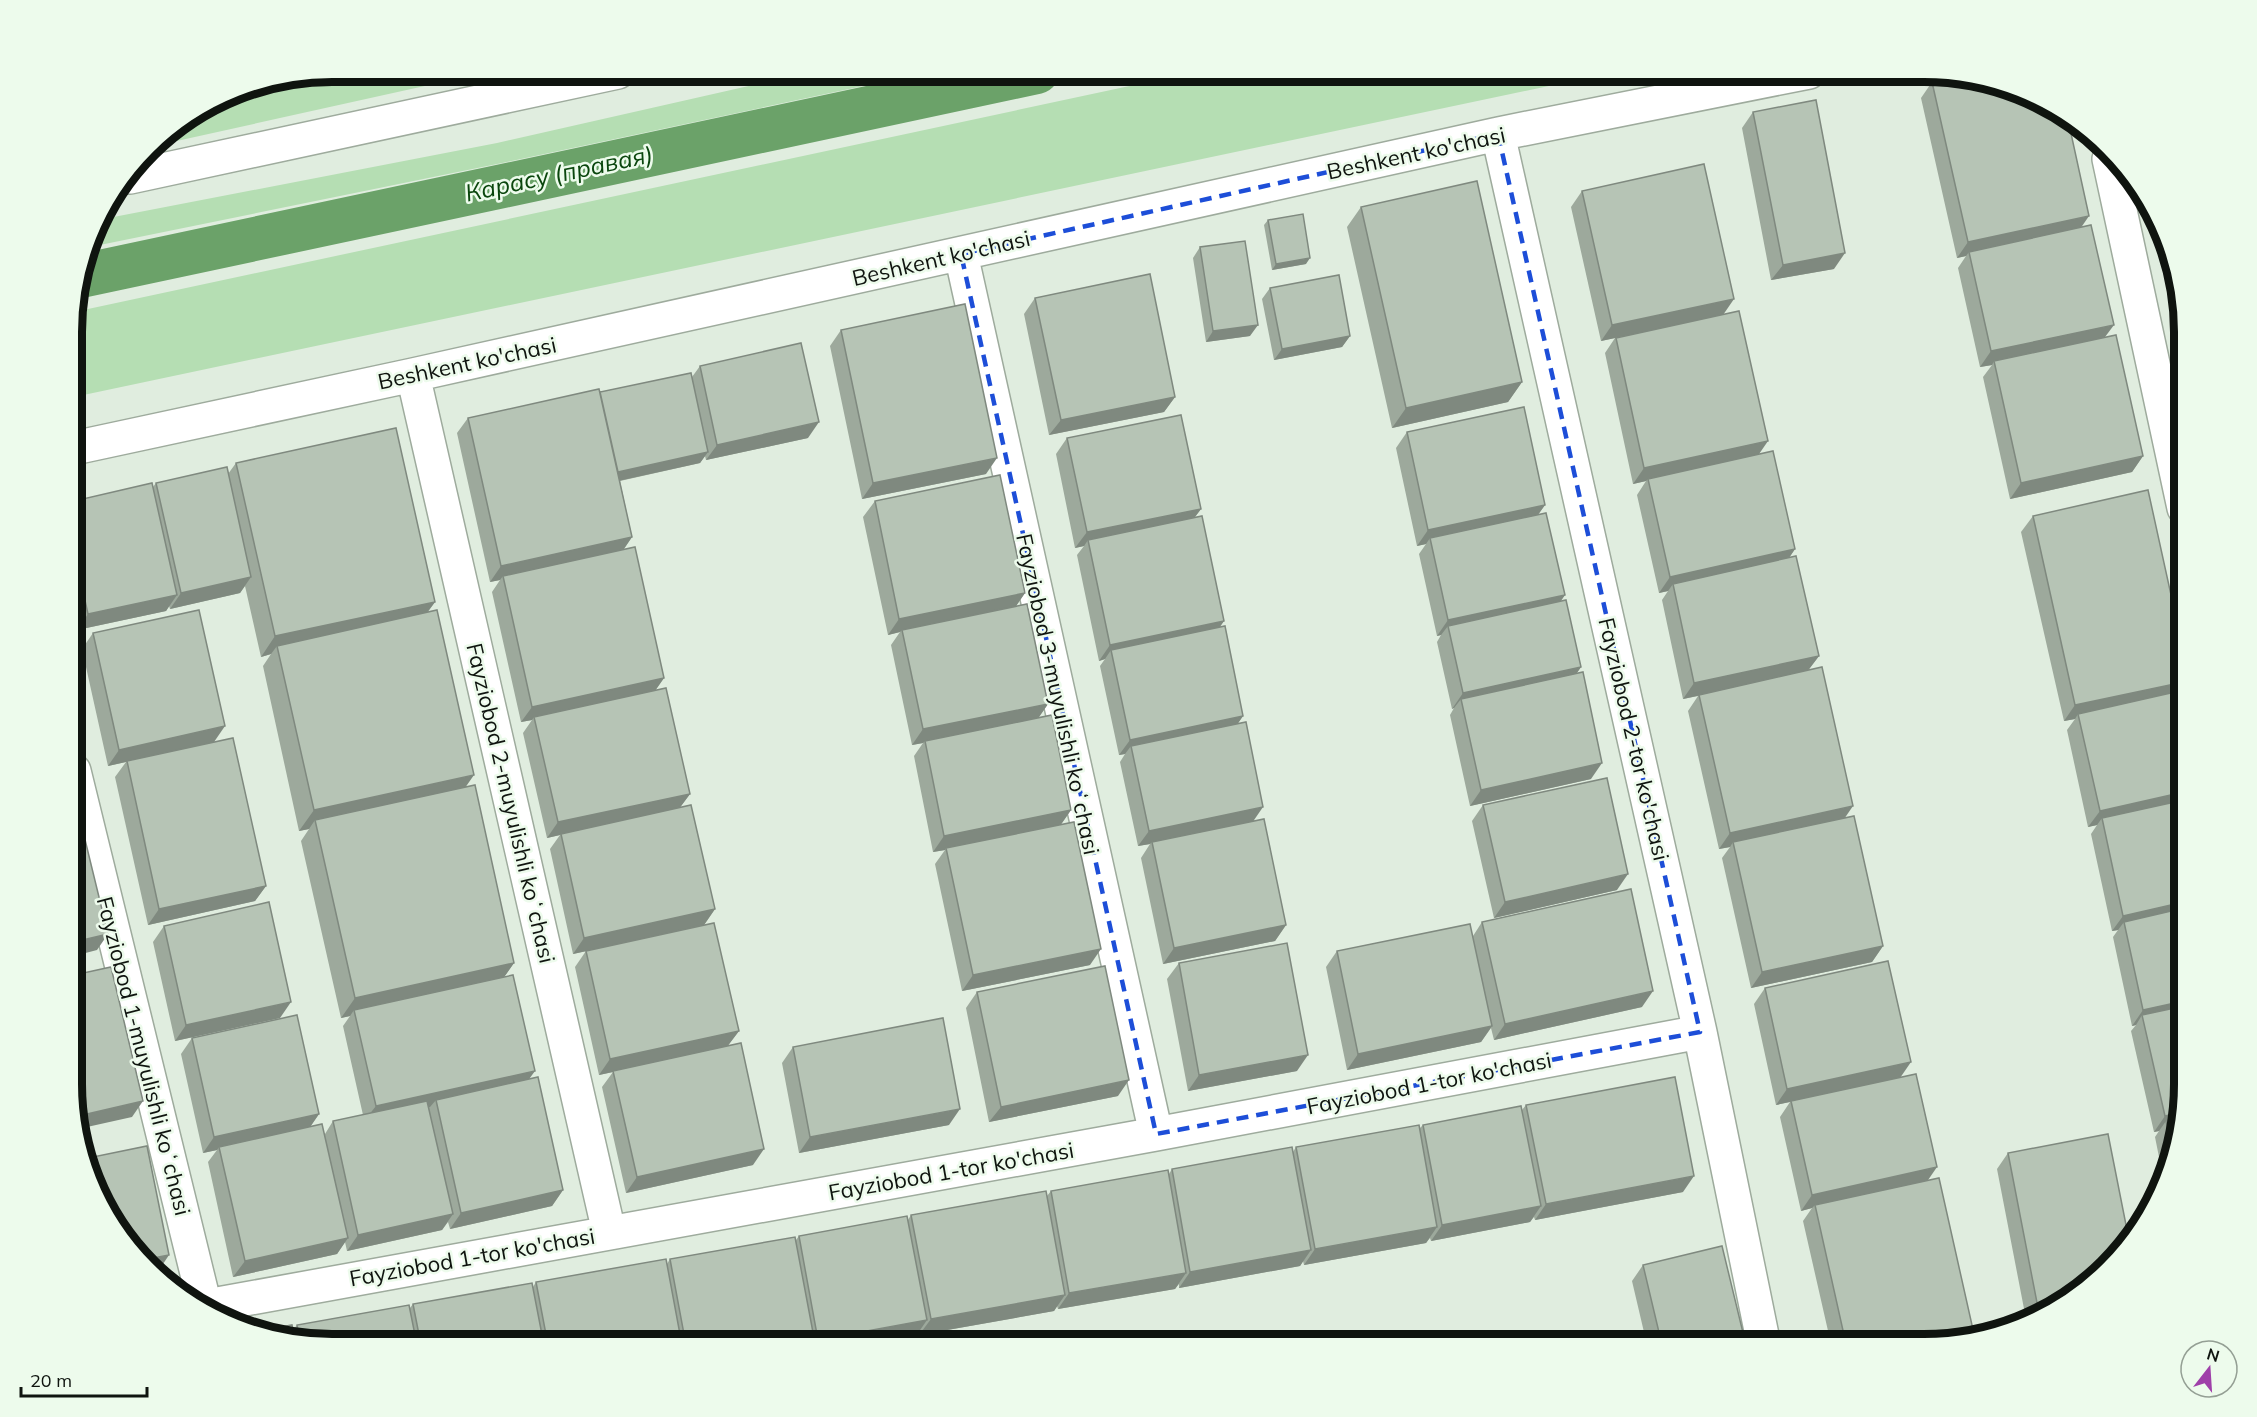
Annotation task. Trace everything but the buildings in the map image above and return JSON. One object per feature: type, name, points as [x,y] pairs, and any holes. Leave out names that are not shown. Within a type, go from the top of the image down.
[{"type":"street","points":[[138,175],[572,82]]},
{"type":"street","name":"Beshkent ko'chasi","points":[[82,446],[1498,134],[1759,82]]},
{"type":"street","name":"Fayziobod 2-tor ko'chasi","points":[[1498,134],[1700,1032],[1762,1334]]},
{"type":"street","points":[[2111,166],[2174,461]]},
{"type":"street","name":"Fayziobod 3-muyulishli koʻchasi","points":[[961,254],[1156,1134]]},
{"type":"street","name":"Fayziobod 2-muyulishli koʻchasi","points":[[413,375],[609,1232]]},
{"type":"street","name":"Fayziobod 1-muyulishli koʻchasi","points":[[82,804],[201,1296]]},
{"type":"street","name":"Fayziobod 1-tor ko'chasi","points":[[213,1304],[1156,1134],[1700,1032]]},
{"type":"highlighted area","points":[[1498,134],[1700,1032],[1156,1134],[961,254]]},
{"type":"green space","points":[[333,82],[443,82],[171,142],[180,134],[222,108],[284,87]]},
{"type":"green space","points":[[766,82],[882,82],[99,245],[111,218],[497,143]]},
{"type":"green space","points":[[1148,82],[1568,82],[82,395],[84,310]]},
{"type":"waterway","name":"Карасу (правая)","points":[[89,274],[990,82]]}]
